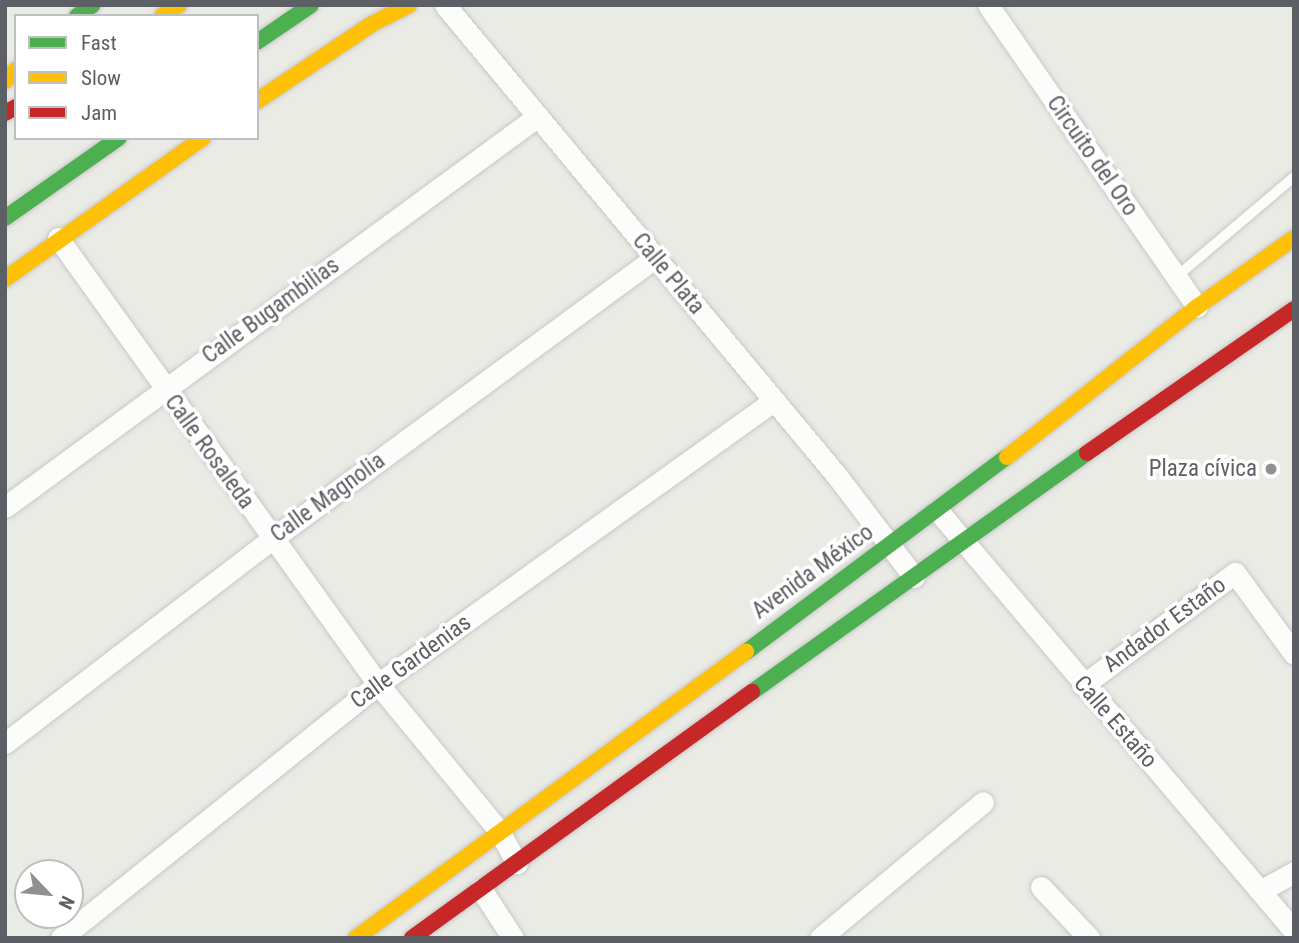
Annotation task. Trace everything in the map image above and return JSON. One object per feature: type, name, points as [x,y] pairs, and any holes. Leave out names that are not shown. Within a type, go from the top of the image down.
[{"type":"street","points":[[259,41],[311,5]]},
{"type":"street","points":[[259,100],[372,24],[410,5]]},
{"type":"street","name":"Calle Plata","points":[[445,5],[774,401],[890,543],[914,577]]},
{"type":"street","name":"Circuito del Oro","points":[[988,5],[1197,307]]},
{"type":"street","name":"Calle Bugambilias","points":[[5,507],[538,116]]},
{"type":"street","points":[[5,218],[116,140]]},
{"type":"street","points":[[5,279],[58,238],[200,140]]},
{"type":"street","name":"Calle Rosaleda","points":[[58,238],[378,684],[499,831],[517,863]]},
{"type":"street","name":"Avenida México","points":[[356,938],[890,543],[938,511],[1197,307],[1294,238]]},
{"type":"street","name":"Calle Magnolia","points":[[5,743],[272,539],[654,258]]},
{"type":"street","points":[[412,938],[961,541],[1294,309]]},
{"type":"street","name":"Calle Gardenias","points":[[61,938],[378,684],[774,401]]},
{"type":"street","name":"Calle Estaño","points":[[938,511],[1083,685],[1294,930]]},
{"type":"street","name":"Andador Estaño","points":[[1083,685],[1235,573],[1294,654]]},
{"type":"street","points":[[820,938],[982,802]]},
{"type":"street","points":[[1260,891],[1294,872]]},
{"type":"street","points":[[1041,887],[1089,938]]},
{"type":"street","points":[[481,889],[513,938]]},
{"type":"lane","points":[[1176,277],[1294,177]]},
{"type":"traffic: fast","points":[[80,14],[93,5]]},
{"type":"traffic: fast","points":[[259,41],[311,5]]},
{"type":"traffic: fast","points":[[5,218],[116,140]]},
{"type":"traffic: fast","points":[[752,692],[1087,453]]},
{"type":"traffic: fast","points":[[746,652],[1007,457]]},
{"type":"traffic: slow","points":[[165,14],[179,5]]},
{"type":"traffic: slow","points":[[259,100],[372,24],[409,5]]},
{"type":"traffic: slow","points":[[5,81],[14,72]]},
{"type":"traffic: slow","points":[[5,279],[200,140]]},
{"type":"traffic: slow","points":[[1007,457],[1197,307],[1294,238]]},
{"type":"traffic: slow","points":[[356,938],[746,652]]},
{"type":"traffic: jam","points":[[5,113],[14,108]]},
{"type":"traffic: jam","points":[[1087,453],[1294,309]]},
{"type":"traffic: jam","points":[[412,938],[752,692]]},
{"type":"place","name":"Plaza cívica","points":[[1271,469]]}]
